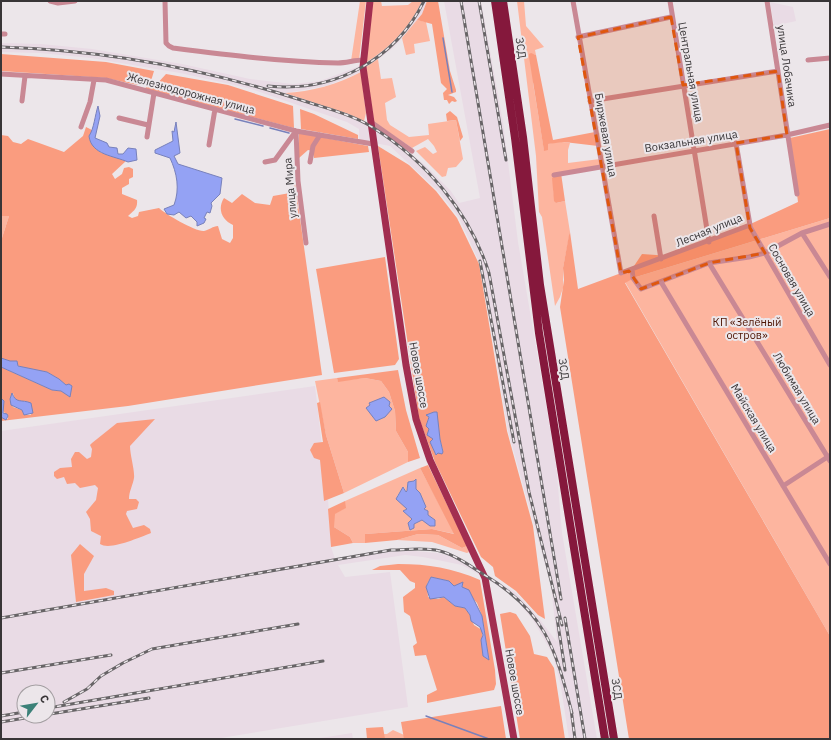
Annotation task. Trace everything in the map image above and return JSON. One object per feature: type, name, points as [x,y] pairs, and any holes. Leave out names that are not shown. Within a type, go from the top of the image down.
[{"type":"highway","name":"ЗСД","points":[[495,1],[508,64],[544,309],[614,739]]},
{"type":"highway","name":"ЗСД","points":[[503,1],[508,64],[539,333],[605,739]]},
{"type":"main road","name":"Новое шоссе","points":[[370,1],[363,60],[373,144],[416,419],[430,460],[485,578],[514,739]]},
{"type":"street","points":[[50,1],[58,3],[75,1]]},
{"type":"street","points":[[165,1],[166,43],[168,46],[173,48],[215,54],[340,63],[363,60]]},
{"type":"street","name":"Биржевая улица","points":[[573,1],[578,38],[621,273]]},
{"type":"street","name":"Центральная улица","points":[[670,1],[671,17],[709,242]]},
{"type":"street","name":"улица Лобачика","points":[[767,1],[797,194]]},
{"type":"street","points":[[578,38],[671,17]]},
{"type":"street","points":[[808,60],[830,58]]},
{"type":"street","points":[[590,100],[778,71]]},
{"type":"street","name":"Железнодорожная улица","points":[[1,74],[106,80],[296,131],[373,144]]},
{"type":"street","points":[[22,101],[25,76]]},
{"type":"street","points":[[81,127],[90,102],[94,80]]},
{"type":"street","points":[[147,137],[154,93]]},
{"type":"street","points":[[209,145],[215,110]]},
{"type":"street","points":[[119,118],[148,125]]},
{"type":"street","points":[[371,122],[412,151]]},
{"type":"street","name":"Вокзальная улица","points":[[554,175],[787,135],[830,125]]},
{"type":"street","points":[[265,162],[275,160],[296,131]]},
{"type":"street","name":"улица Мира","points":[[296,131],[298,181],[306,242]]},
{"type":"street","points":[[310,162],[313,146],[320,135]]},
{"type":"street","name":"Лесная улица","points":[[621,273],[709,242],[749,225],[736,143]]},
{"type":"street","points":[[654,216],[660,259]]},
{"type":"street","points":[[632,269],[633,278],[641,289],[709,263],[765,253],[802,233],[830,224]]},
{"type":"street","name":"Сосновая улица","points":[[749,225],[830,365]]},
{"type":"street","points":[[802,233],[830,277]]},
{"type":"street","name":"Любимая улица","points":[[709,263],[829,458]]},
{"type":"street","name":"Майская улица","points":[[661,282],[830,564]]},
{"type":"street","points":[[783,486],[829,458]]},
{"type":"highlighted area","points":[[671,17],[683,85],[778,71],[787,135],[736,143],[750,228],[765,253],[709,263],[641,289],[629,271],[621,273],[578,37]]},
{"type":"shaded area","points":[[422,1],[427,1],[422,14],[408,32],[393,48],[361,72],[326,86],[286,93],[349,114],[388,135],[426,166],[450,190],[459,203],[480,198],[444,1],[481,1],[503,122],[518,242],[556,463],[562,533],[597,739],[569,739],[561,687],[553,655],[533,620],[514,597],[494,583],[462,565],[405,555],[338,565],[345,577],[390,572],[408,707],[215,739],[1,739],[1,431],[315,386],[328,498],[331,547],[335,559],[404,550],[437,553],[461,558],[516,593],[537,616],[557,642],[551,585],[508,431],[480,264],[459,218],[438,191],[390,146],[359,140],[359,129],[347,122],[248,88],[180,73],[91,58],[40,53],[1,52],[1,43],[41,44],[92,49],[182,64],[250,79],[293,84],[320,81],[365,64],[402,34],[417,12]]},
{"type":"shaded area","points":[[427,1],[438,1],[450,71],[456,90],[456,92],[448,95],[454,97],[457,101],[452,101],[449,104],[447,100],[444,100],[443,93],[447,89],[441,83],[432,24],[417,20],[422,14]]},
{"type":"shaded area","points":[[770,2],[793,7],[796,21],[774,26]]},
{"type":"shaded area","points":[[531,53],[536,55],[553,140],[595,132],[598,146],[564,142],[548,144],[548,150],[544,151],[529,57],[529,54]]},
{"type":"shaded area","points":[[1,54],[106,62],[154,71],[151,81],[142,81],[137,85],[106,78],[1,71]]},
{"type":"shaded area","points":[[166,74],[228,85],[293,106],[294,128],[144,89],[149,85],[155,86]]},
{"type":"shaded area","points":[[300,109],[358,135],[358,139],[301,129]]},
{"type":"shaded area","points":[[450,111],[457,117],[463,137],[460,141],[456,120],[447,121],[446,114]]},
{"type":"shaded area","points":[[86,127],[92,130],[93,140],[98,150],[126,161],[112,174],[115,179],[122,174],[124,168],[129,167],[133,169],[133,177],[129,179],[129,184],[122,188],[122,194],[137,200],[136,208],[128,216],[132,218],[138,216],[139,212],[159,208],[181,222],[200,231],[218,226],[222,239],[230,243],[233,238],[233,225],[223,217],[222,214],[221,206],[224,198],[232,203],[242,194],[255,203],[270,205],[273,196],[290,193],[295,183],[322,375],[128,406],[1,421],[1,417],[8,419],[8,416],[2,410],[1,367],[52,390],[61,391],[69,396],[72,386],[66,385],[47,372],[24,368],[1,358],[2,238],[9,216],[1,216],[1,135],[8,136],[13,142],[21,144],[28,139],[64,152],[83,136]],"holes":[[[13,393],[15,400],[20,402],[26,401],[31,415],[24,415],[22,410],[13,407],[10,399]]]},
{"type":"shaded area","points":[[830,129],[830,218],[636,277],[625,283],[830,636],[830,739],[629,739],[560,307],[564,280],[563,268],[569,235],[570,232],[578,289],[632,269],[642,254],[670,256],[731,233],[798,202],[790,138]]},
{"type":"shaded area","points":[[299,133],[368,146],[369,152],[314,158],[313,151],[308,150],[299,158]]},
{"type":"shaded area","points":[[378,146],[409,165],[436,191],[457,218],[479,264],[507,431],[533,526],[545,619],[538,615],[516,591],[495,576],[493,567],[481,557],[435,462],[419,418]],"holes":[[[436,412],[443,451],[435,454],[433,449],[433,439],[427,424],[429,414]]]},
{"type":"shaded area","points":[[561,173],[565,201],[556,203],[554,201],[552,178]]},
{"type":"shaded area","points":[[385,257],[399,359],[395,365],[334,373],[316,269]]},
{"type":"shaded area","points":[[398,370],[406,410],[420,458],[408,462],[408,452],[396,431],[395,411],[389,392],[381,381],[365,378],[338,382],[337,378]]},
{"type":"shaded area","points":[[320,402],[326,435],[344,493],[324,501],[320,460],[314,458],[310,450],[314,443],[323,442],[317,403]]},
{"type":"shaded area","points":[[155,419],[130,446],[134,475],[129,499],[136,499],[139,502],[137,509],[127,511],[126,514],[133,528],[144,525],[150,529],[151,533],[118,545],[105,546],[100,544],[101,536],[91,531],[90,519],[86,512],[96,500],[98,488],[95,485],[80,488],[75,483],[67,484],[64,477],[57,479],[54,476],[54,472],[60,468],[72,467],[71,459],[75,452],[79,452],[87,459],[91,457],[92,449],[90,445],[117,423]]},
{"type":"shaded area","points":[[428,465],[467,546],[462,548],[438,535],[418,534],[397,540],[365,543],[365,534],[432,529],[454,534],[420,468]]},
{"type":"shaded area","points":[[345,501],[346,508],[335,514],[334,527],[350,537],[353,543],[331,547],[328,509]]},
{"type":"shaded area","points":[[80,544],[94,556],[84,574],[84,591],[106,588],[114,591],[114,595],[76,602],[71,555]]},
{"type":"shaded area","points":[[398,564],[430,566],[460,572],[480,580],[495,670],[496,684],[494,690],[427,703],[427,695],[437,690],[426,655],[415,656],[413,646],[417,643],[410,616],[404,612],[403,597],[415,588],[415,583],[410,581],[400,570],[372,570],[380,566]],"holes":[[[431,577],[449,581],[454,586],[463,585],[462,587],[477,603],[482,616],[489,660],[483,656],[482,630],[474,625],[465,608],[455,606],[444,597],[438,599],[428,597],[427,584]]]},
{"type":"shaded area","points":[[510,612],[516,614],[530,636],[534,654],[547,657],[554,668],[565,739],[520,739],[500,614]]},
{"type":"shaded area","points":[[501,706],[506,739],[404,739],[401,722]]},
{"type":"shaded area","points":[[383,727],[385,739],[367,739],[366,728]]},
{"type":"shaded area","points":[[352,733],[353,739],[311,739],[327,737]]},
{"type":"green space","points":[[360,1],[366,1],[359,60],[351,61]]},
{"type":"green space","points":[[372,1],[381,1],[382,6],[408,5],[413,1],[422,1],[411,20],[398,36],[382,51],[365,63]]},
{"type":"green space","points":[[517,1],[524,1],[526,26],[544,47],[535,50],[536,55],[533,54],[533,83],[544,150],[548,144],[559,142],[570,143],[568,150],[568,163],[600,159],[601,165],[555,175],[554,178],[553,185],[556,203],[565,201],[570,232],[563,268],[563,288],[555,306],[542,217],[539,212],[536,156]]},
{"type":"green space","points":[[417,20],[426,22],[430,41],[414,44],[415,53],[406,55],[402,38]]},
{"type":"green space","points":[[378,59],[381,79],[392,78],[396,97],[385,103],[387,120],[390,125],[409,137],[429,135],[428,124],[456,120],[463,159],[456,167],[448,168],[446,176],[442,177],[416,151],[425,147],[433,154],[437,152],[428,139],[412,148],[374,122],[366,67]]},
{"type":"green space","points":[[361,72],[366,113],[364,121],[349,114],[285,93],[324,87]]},
{"type":"green space","points":[[1,216],[9,216],[2,238],[1,260]]},
{"type":"green space","name":"КП «Зелёный остров»","points":[[830,218],[830,636],[625,282],[636,277]]},
{"type":"green space","points":[[337,378],[338,381],[365,378],[381,381],[389,392],[395,411],[396,431],[408,452],[408,462],[344,493],[326,435],[315,381]]},
{"type":"green space","points":[[420,468],[455,534],[432,529],[365,534],[365,543],[353,543],[350,537],[334,527],[334,514],[345,508],[345,501]],"holes":[[[414,481],[417,492],[424,505],[424,509],[428,511],[428,515],[434,524],[422,520],[414,524],[410,516],[403,511],[408,509],[397,496],[404,487],[406,492],[408,483]]]},
{"type":"green space","points":[[418,534],[438,535],[462,548],[467,546],[469,552],[467,553],[432,542],[397,540]]},
{"type":"green space","points":[[393,730],[413,739],[378,739],[380,734],[387,734]]},
{"type":"water","points":[[98,106],[100,116],[95,138],[107,143],[109,147],[117,148],[118,154],[123,154],[128,148],[136,149],[137,160],[128,162],[104,154],[94,147],[89,136]]},
{"type":"water","points":[[176,122],[180,153],[174,156],[178,164],[222,178],[220,194],[211,203],[212,206],[210,213],[207,212],[204,218],[206,219],[204,223],[197,226],[197,222],[191,216],[186,218],[179,212],[174,215],[167,214],[164,209],[174,205],[177,193],[177,181],[170,158],[155,153],[155,150],[173,141],[172,131],[174,132]]},
{"type":"water","points":[[1,358],[10,361],[17,361],[18,366],[47,372],[66,385],[69,384],[72,386],[70,397],[61,391],[52,390],[1,367]]},
{"type":"water","points":[[12,393],[15,399],[31,403],[33,413],[24,415],[22,410],[11,405],[10,399]]},
{"type":"water","points":[[384,397],[390,402],[389,406],[392,409],[385,417],[376,421],[366,408],[370,405],[369,403]]},
{"type":"water","points":[[1,398],[4,401],[3,413],[7,414],[8,416],[6,420],[1,417]]},
{"type":"water","points":[[437,412],[443,452],[442,454],[438,453],[436,455],[430,442],[433,439],[427,435],[429,429],[426,426],[429,417],[426,415]]},
{"type":"water","points":[[416,479],[416,489],[420,493],[426,507],[424,509],[428,511],[428,515],[435,520],[435,526],[430,526],[422,520],[414,524],[414,528],[410,530],[408,523],[412,519],[403,511],[407,509],[396,499],[403,487],[406,492],[407,491],[408,482]]},
{"type":"water","points":[[431,577],[449,581],[454,586],[463,582],[462,587],[469,590],[482,616],[489,660],[483,656],[481,640],[483,635],[480,627],[471,621],[470,615],[465,608],[455,606],[444,597],[430,599],[426,587]]},
{"type":"waterway","points":[[443,38],[452,92]]},
{"type":"waterway","points":[[235,119],[263,126]]},
{"type":"waterway","points":[[270,128],[289,133]]},
{"type":"waterway","points":[[426,716],[489,739]]},
{"type":"railway","points":[[268,86],[292,87],[316,84],[339,78],[360,68],[379,56],[397,40],[412,22],[424,1]]},
{"type":"railway","points":[[461,1],[561,599]]},
{"type":"railway","points":[[479,1],[506,160]]},
{"type":"railway","points":[[1,47],[77,52],[153,63],[191,70],[265,89],[338,112],[364,122],[410,155],[427,172],[458,209],[481,251],[489,273],[529,492],[562,625]]},
{"type":"railway","points":[[480,261],[514,442]]},
{"type":"railway","points":[[1,618],[391,550],[434,550],[457,558],[504,588],[521,602],[534,617],[553,650],[560,669],[572,713]]},
{"type":"railway","points":[[557,618],[565,670]]},
{"type":"railway","points":[[565,618],[585,739]]},
{"type":"railway","points":[[64,702],[87,689],[101,676],[152,649],[298,624]]},
{"type":"railway","points":[[1,673],[111,655]]},
{"type":"railway","points":[[56,707],[323,661]]},
{"type":"railway","points":[[56,713],[149,698]]},
{"type":"railway","points":[[571,709],[575,739]]},
{"type":"railway","points":[[1,716],[16,713]]},
{"type":"railway","points":[[1,722],[16,720]]}]
